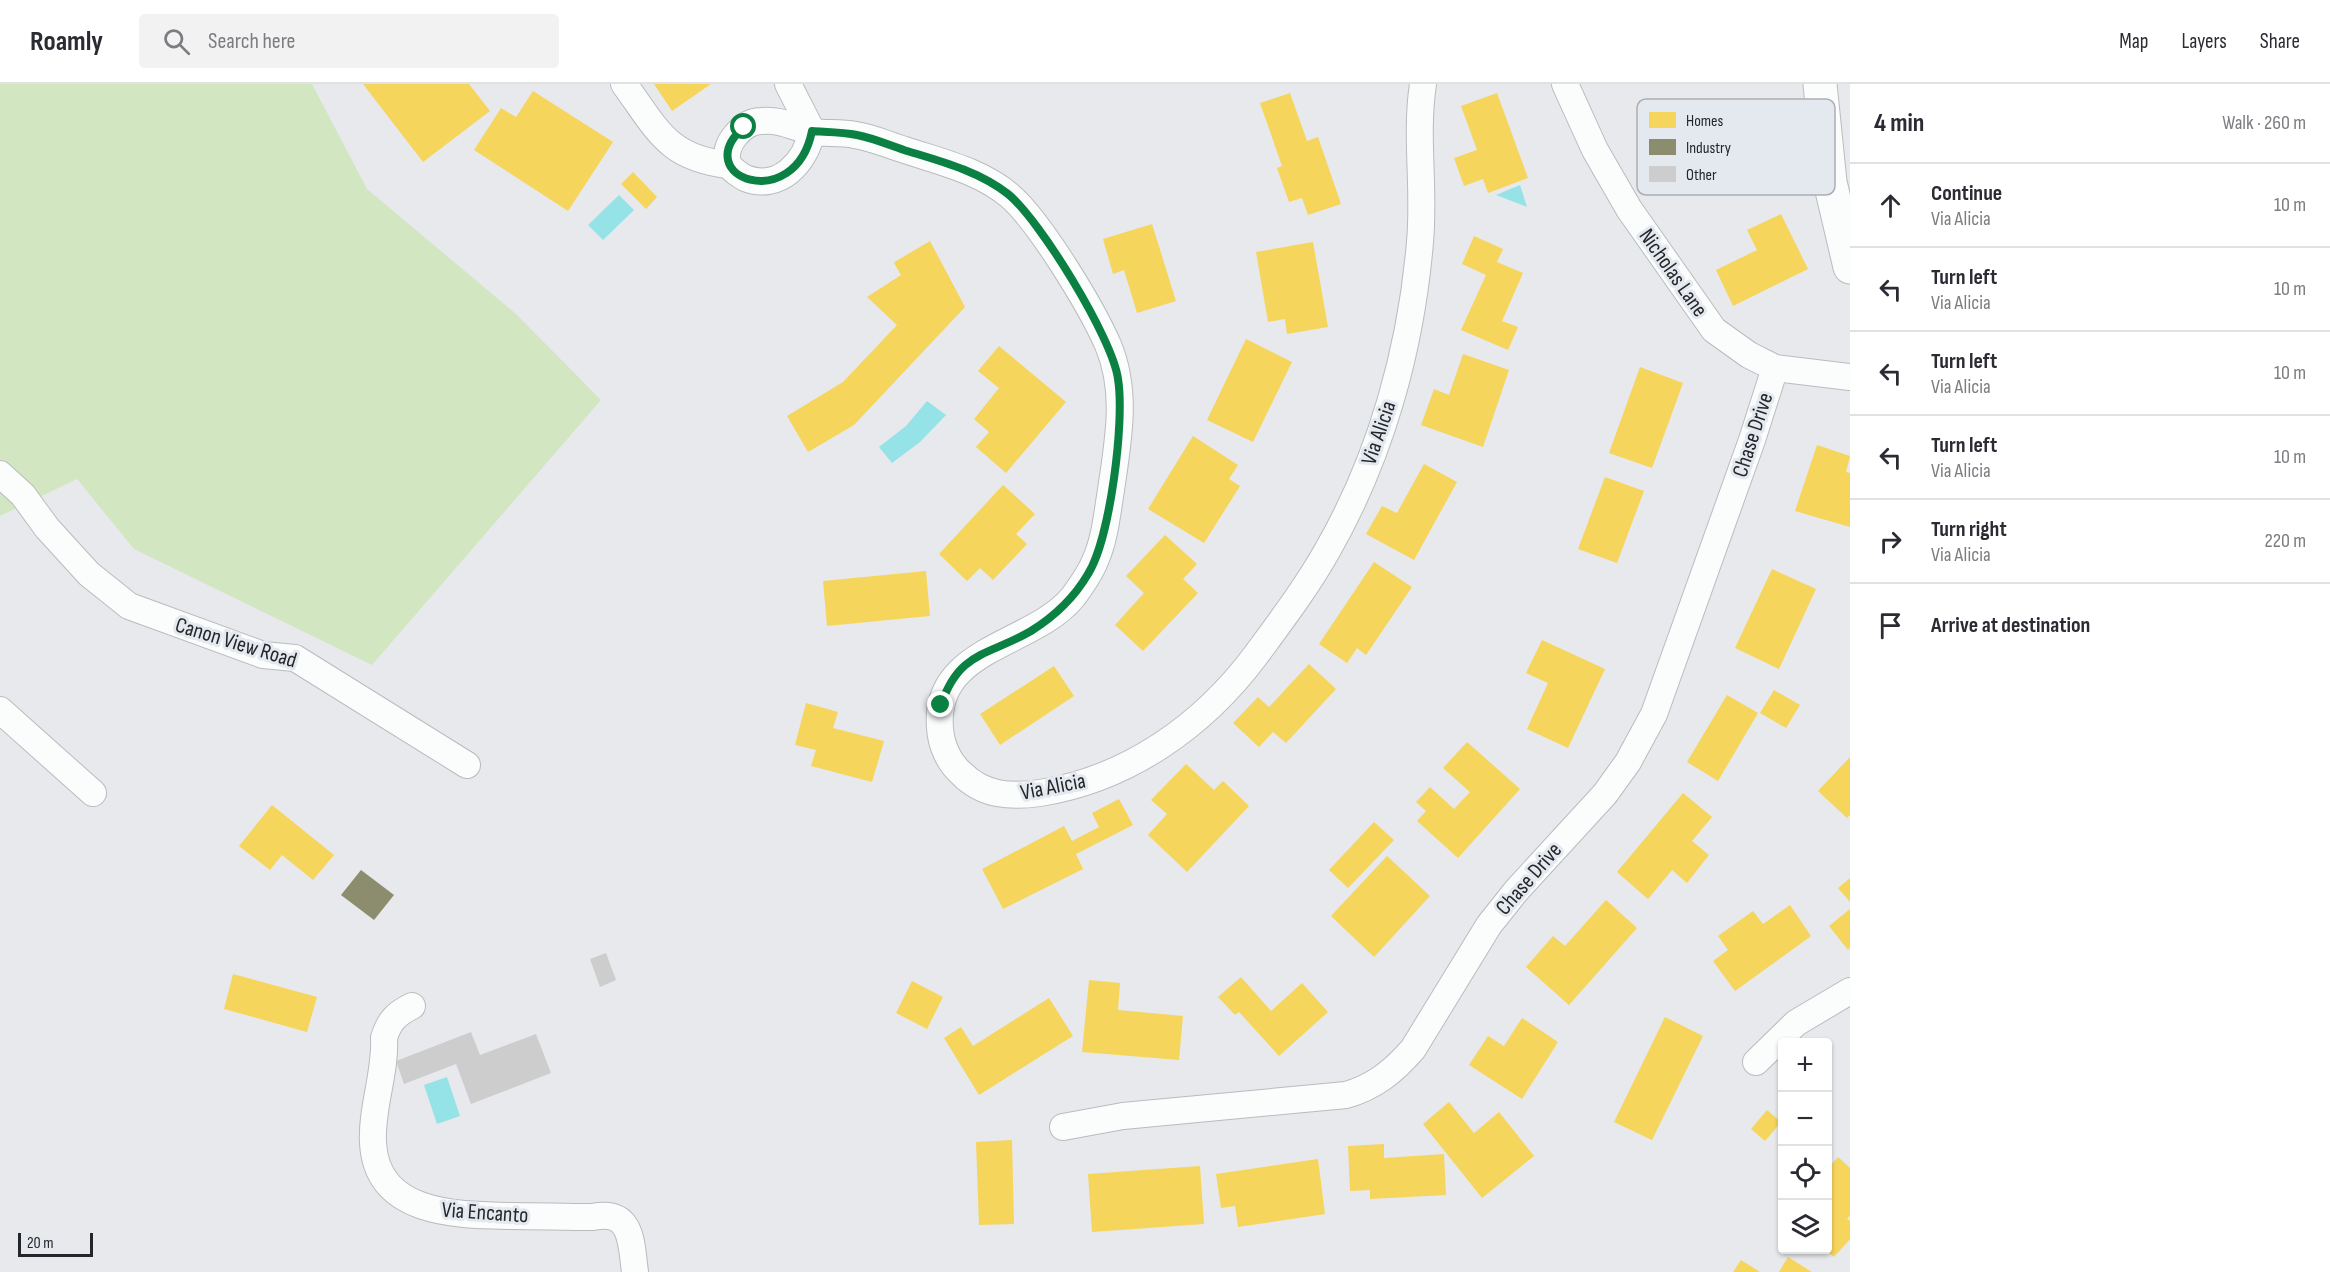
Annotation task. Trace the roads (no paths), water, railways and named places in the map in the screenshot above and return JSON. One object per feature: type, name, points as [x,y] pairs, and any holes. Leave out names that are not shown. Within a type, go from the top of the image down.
[{"type":"street","points":[[624,84],[672,146],[693,159],[729,165],[740,176],[751,180],[773,180],[788,174],[809,146],[812,131],[788,84]]},
{"type":"street","name":"Via Alicia","points":[[729,165],[727,158],[730,141],[752,122],[765,120],[812,131],[856,135],[950,165],[982,178],[1008,194],[1029,215],[1073,282],[1108,345],[1118,378],[1121,418],[1104,534],[1095,562],[1071,600],[1052,616],[1030,631],[964,665],[954,676],[941,705],[940,736],[958,771],[977,786],[991,792],[1022,796],[1062,789],[1102,777],[1128,766],[1172,737],[1203,712],[1249,664],[1296,601],[1329,548],[1362,481],[1390,405],[1405,349],[1414,304],[1421,235],[1423,84]]},
{"type":"street","name":"Nicholas Lane","points":[[1565,84],[1595,150],[1629,209],[1704,320],[1725,340],[1775,368],[1850,377]]},
{"type":"street","points":[[1820,84],[1822,99]]},
{"type":"street","points":[[1833,195],[1850,267]]},
{"type":"street","name":"Chase Drive","points":[[1063,1127],[1123,1116],[1346,1095],[1379,1082],[1397,1068],[1413,1049],[1489,925],[1516,891],[1605,794],[1639,743],[1654,714],[1680,644],[1775,368]]},
{"type":"street","name":"Canon View Road","points":[[0,474],[23,495],[47,528],[89,574],[129,606],[263,655],[295,658],[467,765]]},
{"type":"street","points":[[0,710],[93,793]]},
{"type":"street","points":[[1756,1062],[1796,1023],[1850,991]]},
{"type":"street","name":"Via Encanto","points":[[412,1006],[398,1012],[388,1024],[384,1038],[373,1142],[376,1161],[384,1178],[399,1194],[415,1204],[446,1214],[593,1217],[605,1215],[616,1218],[630,1233],[635,1272]]},
{"type":"water","points":[[1520,185],[1527,207],[1496,195]]},
{"type":"water","points":[[619,195],[634,210],[603,240],[588,225]]},
{"type":"water","points":[[927,401],[946,415],[920,442],[892,463],[879,447],[906,426]]},
{"type":"water","points":[[447,1077],[460,1116],[437,1124],[424,1085]]}]
